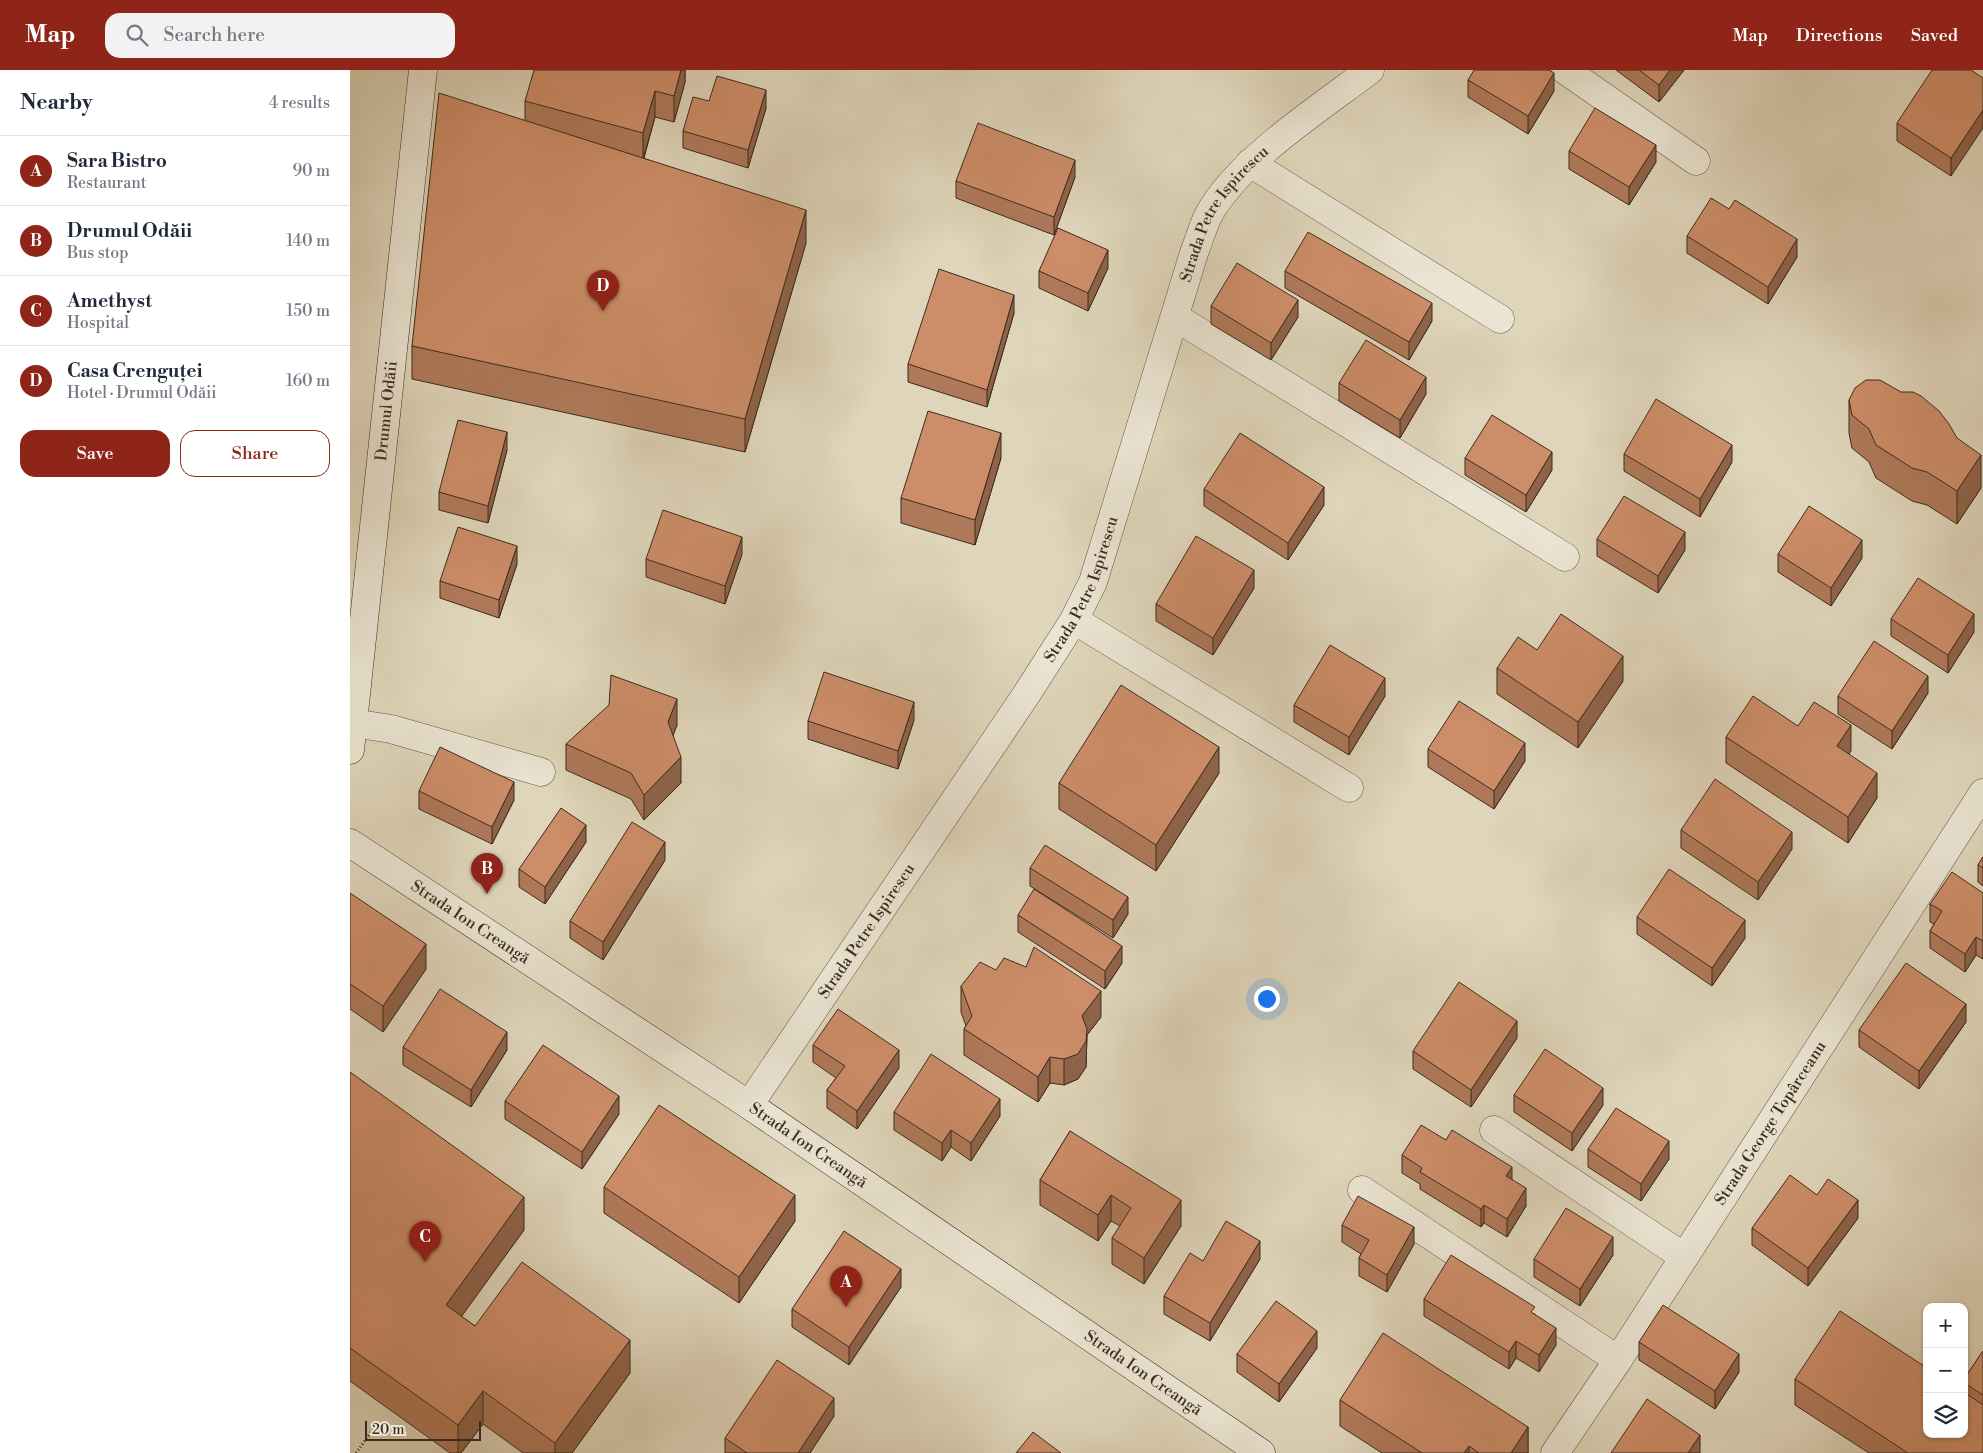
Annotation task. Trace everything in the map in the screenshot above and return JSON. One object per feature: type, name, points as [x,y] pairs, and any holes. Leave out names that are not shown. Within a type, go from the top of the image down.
[{"type":"street","name":"Drumul Odăii","points":[[350,750],[423,70]]},
{"type":"street","name":"Strada Petre Ispirescu","points":[[749,1105],[1026,695],[1074,620],[1093,582],[1209,214],[1227,189],[1250,163],[1370,70]]},
{"type":"street","points":[[1565,70],[1696,160]]},
{"type":"street","points":[[1250,163],[1500,319]]},
{"type":"street","points":[[1175,317],[1565,557]]},
{"type":"street","points":[[1074,620],[1350,788]]},
{"type":"street","points":[[353,723],[391,730],[541,772]]},
{"type":"street","name":"Strada George Topârceanu","points":[[1555,1453],[1618,1360],[1983,793]]},
{"type":"street","name":"Strada Ion Creangă","points":[[350,843],[749,1105],[1262,1453]]},
{"type":"street","points":[[1494,1130],[1684,1258]]},
{"type":"street","points":[[1362,1190],[1618,1360]]},
{"type":"path","points":[[356,1453],[372,1431]]},
{"type":"building","points":[[534,70],[681,70],[674,96],[655,91],[643,133],[525,101]]},
{"type":"building","points":[[1474,70],[1549,70],[1554,73],[1528,116],[1468,80]]},
{"type":"building","points":[[1639,70],[1670,70],[1659,85]]},
{"type":"building","points":[[1932,70],[1971,70],[1983,78],[1983,110],[1951,158],[1897,123]]},
{"type":"building","points":[[717,76],[766,90],[748,150],[683,131],[693,97],[709,101]]},
{"type":"building","points":[[439,93],[806,210],[745,419],[412,346]]},
{"type":"building","points":[[1595,108],[1656,145],[1629,187],[1569,151]]},
{"type":"building","points":[[978,123],[1075,160],[1054,217],[956,181]]},
{"type":"building","points":[[1711,198],[1729,209],[1735,200],[1797,239],[1768,287],[1687,236]]},
{"type":"building","points":[[1058,228],[1108,250],[1088,293],[1039,271]]},
{"type":"building","points":[[1308,232],[1432,303],[1409,342],[1285,271]]},
{"type":"building","points":[[1237,263],[1298,300],[1271,343],[1211,306]]},
{"type":"building","points":[[939,269],[1014,295],[987,390],[908,364]]},
{"type":"building","points":[[1366,340],[1426,377],[1400,420],[1339,383]]},
{"type":"building","points":[[1866,380],[1880,380],[1901,392],[1913,392],[1921,396],[1939,411],[1957,438],[1981,455],[1957,491],[1927,472],[1912,468],[1876,445],[1869,429],[1852,415],[1849,400],[1855,388]]},
{"type":"building","points":[[1656,399],[1732,445],[1700,499],[1624,454]]},
{"type":"building","points":[[928,411],[1001,433],[975,520],[901,498]]},
{"type":"building","points":[[1492,415],[1552,452],[1526,495],[1465,458]]},
{"type":"building","points":[[458,420],[507,432],[488,506],[439,492]]},
{"type":"building","points":[[1240,433],[1324,487],[1288,543],[1204,489]]},
{"type":"building","points":[[1624,496],[1685,532],[1658,576],[1597,539]]},
{"type":"building","points":[[1809,506],[1862,540],[1831,588],[1778,554]]},
{"type":"building","points":[[663,510],[742,537],[725,586],[646,559]]},
{"type":"building","points":[[458,527],[517,546],[499,600],[440,581]]},
{"type":"building","points":[[1196,536],[1254,570],[1213,638],[1156,604]]},
{"type":"building","points":[[1918,578],[1974,614],[1948,655],[1891,619]]},
{"type":"building","points":[[1561,614],[1623,656],[1578,722],[1497,668],[1518,637],[1537,650]]},
{"type":"building","points":[[1874,641],[1928,676],[1892,731],[1838,696]]},
{"type":"building","points":[[1330,645],[1385,678],[1349,737],[1294,705]]},
{"type":"building","points":[[824,672],[914,702],[898,751],[808,721]]},
{"type":"building","points":[[611,675],[677,699],[668,722],[681,757],[644,795],[631,773],[566,744],[609,705]]},
{"type":"building","points":[[1121,685],[1219,747],[1156,845],[1059,783]]},
{"type":"building","points":[[1753,696],[1798,726],[1814,702],[1851,725],[1837,746],[1877,773],[1848,817],[1726,737]]},
{"type":"building","points":[[1459,701],[1525,743],[1494,791],[1428,749]]},
{"type":"building","points":[[440,747],[514,782],[492,827],[419,791]]},
{"type":"building","points":[[1715,779],[1792,832],[1758,882],[1681,830]]},
{"type":"building","points":[[561,808],[586,825],[545,887],[519,869]]},
{"type":"building","points":[[632,822],[665,842],[603,942],[570,921]]},
{"type":"building","points":[[1045,845],[1128,897],[1113,920],[1030,868]]},
{"type":"building","points":[[1983,857],[1983,868],[1978,865]]},
{"type":"building","points":[[1669,869],[1745,920],[1712,968],[1637,917]]},
{"type":"building","points":[[1952,872],[1983,893],[1983,941],[1976,937],[1965,954],[1930,931],[1942,911],[1930,904]]},
{"type":"building","points":[[1034,889],[1122,946],[1105,971],[1018,915]]},
{"type":"building","points":[[350,893],[426,944],[383,1006],[350,984]]},
{"type":"building","points":[[1034,947],[1101,991],[1082,1016],[1087,1029],[1086,1041],[1078,1054],[1064,1059],[1050,1057],[1038,1077],[964,1029],[972,1016],[961,986],[980,962],[996,970],[1004,958],[1026,967]]},
{"type":"building","points":[[1906,963],[1966,1004],[1919,1071],[1859,1030]]},
{"type":"building","points":[[1459,982],[1517,1021],[1471,1090],[1413,1051]]},
{"type":"building","points":[[440,989],[507,1032],[471,1090],[403,1047]]},
{"type":"building","points":[[838,1009],[899,1050],[857,1111],[827,1090],[845,1066],[813,1045]]},
{"type":"building","points":[[543,1045],[619,1096],[582,1152],[505,1101]]},
{"type":"building","points":[[1545,1049],[1603,1088],[1572,1133],[1514,1095]]},
{"type":"building","points":[[931,1054],[1000,1099],[971,1143],[951,1130],[942,1143],[894,1112]]},
{"type":"building","points":[[350,1072],[524,1197],[446,1305],[475,1326],[522,1262],[630,1340],[555,1443],[483,1391],[458,1425],[350,1348]]},
{"type":"building","points":[[659,1105],[795,1195],[739,1277],[604,1187]]},
{"type":"building","points":[[1616,1108],[1669,1141],[1641,1184],[1588,1149]]},
{"type":"building","points":[[1421,1125],[1446,1140],[1452,1130],[1512,1167],[1506,1176],[1526,1188],[1507,1219],[1484,1205],[1481,1209],[1420,1172],[1422,1168],[1402,1155]]},
{"type":"building","points":[[1070,1131],[1181,1200],[1144,1258],[1112,1238],[1131,1208],[1111,1195],[1098,1215],[1040,1180]]},
{"type":"building","points":[[1790,1175],[1817,1195],[1828,1179],[1858,1200],[1808,1268],[1752,1228]]},
{"type":"building","points":[[1358,1196],[1414,1227],[1387,1275],[1359,1258],[1369,1240],[1342,1225]]},
{"type":"building","points":[[1566,1208],[1613,1237],[1580,1289],[1534,1259]]},
{"type":"building","points":[[1226,1221],[1260,1241],[1210,1323],[1164,1296],[1190,1253],[1203,1261]]},
{"type":"building","points":[[844,1231],[901,1269],[849,1347],[792,1309]]},
{"type":"building","points":[[1451,1255],[1535,1307],[1531,1312],[1556,1328],[1539,1355],[1516,1341],[1509,1352],[1424,1299]]},
{"type":"building","points":[[1276,1301],[1317,1331],[1279,1384],[1237,1354]]},
{"type":"building","points":[[1663,1305],[1739,1354],[1715,1391],[1639,1342]]},
{"type":"building","points":[[1840,1311],[1923,1365],[1923,1438],[1968,1438],[1968,1395],[1983,1405],[1983,1453],[1908,1453],[1795,1379]]},
{"type":"building","points":[[1383,1333],[1528,1427],[1511,1453],[1479,1453],[1469,1446],[1464,1453],[1422,1453],[1340,1400]]},
{"type":"building","points":[[1983,1351],[1983,1395],[1968,1386],[1968,1373]]},
{"type":"building","points":[[777,1360],[834,1398],[798,1453],[747,1453],[725,1438]]},
{"type":"building","points":[[1647,1399],[1700,1435],[1688,1453],[1611,1453]]},
{"type":"building","points":[[1033,1432],[1061,1453],[1016,1453]]},
{"type":"place","name":"Casa Crenguței","points":[[603,311]]},
{"type":"place","name":"Drumul Odăii","points":[[487,894]]},
{"type":"place","name":"Amethyst","points":[[425,1262]]},
{"type":"place","name":"Sara Bistro","points":[[846,1307]]}]
